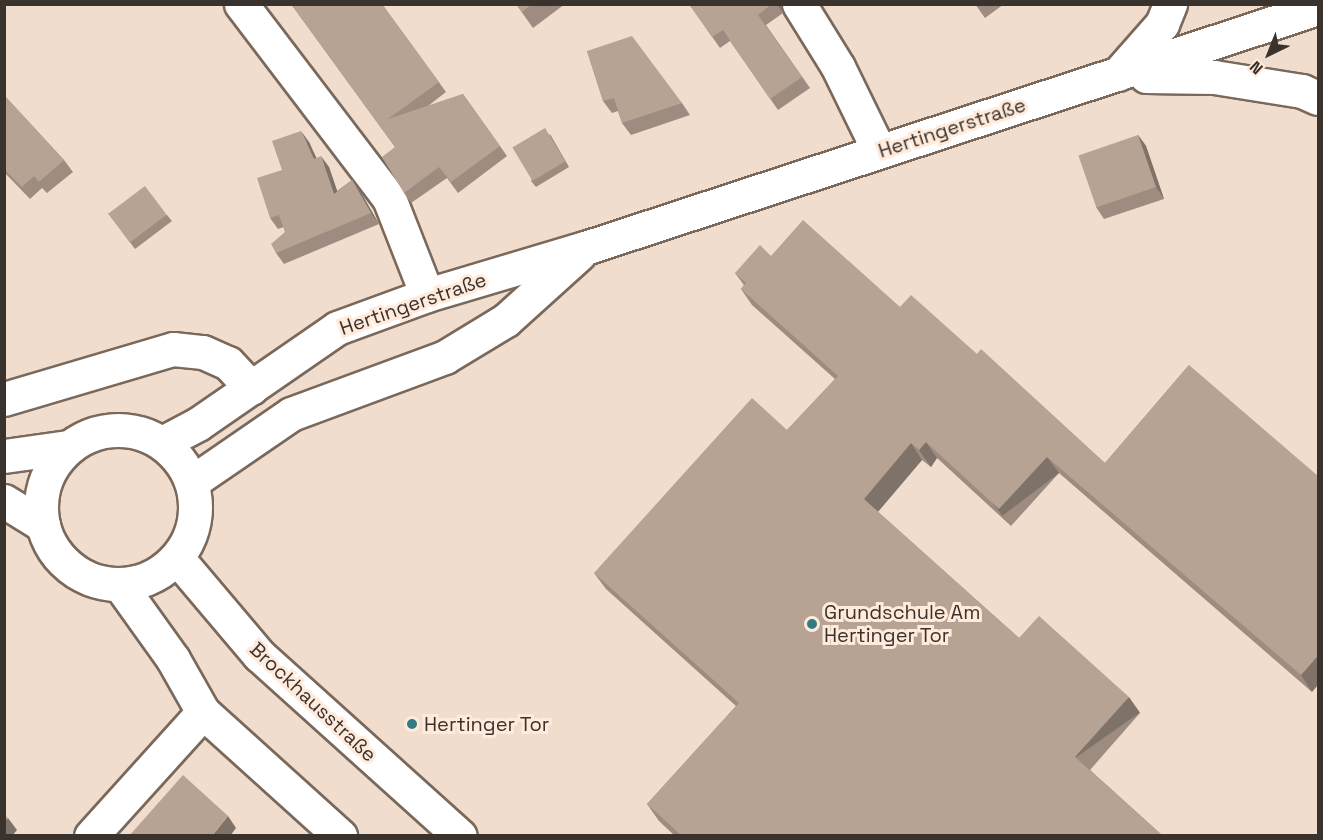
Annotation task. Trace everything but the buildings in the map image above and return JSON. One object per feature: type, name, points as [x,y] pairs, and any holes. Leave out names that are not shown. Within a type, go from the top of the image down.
[{"type":"main road","points":[[241,4],[389,198],[427,296]]},
{"type":"main road","points":[[800,4],[838,68],[879,151]]},
{"type":"main road","points":[[1117,76],[1162,24],[1170,4]]},
{"type":"main road","name":"Hertingerstraße","points":[[162,443],[251,388],[338,328],[427,296],[585,248],[879,151],[1117,76],[1318,8]]},
{"type":"main road","points":[[1117,76],[1214,77],[1302,91],[1318,98]]},
{"type":"main road","name":"Hertingerstraße","points":[[192,482],[291,414],[445,357],[506,320],[585,248]]},
{"type":"main road","points":[[4,399],[173,350],[203,352],[228,363],[251,388]]},
{"type":"main road","points":[[115,430],[138,432],[162,443],[179,459],[192,482],[196,504],[193,530],[177,558],[147,580],[120,585],[94,582],[71,568],[54,550],[43,525],[40,509],[44,482],[51,467],[69,447],[88,435],[115,430]]},
{"type":"main road","points":[[4,456],[69,447]]},
{"type":"main road","points":[[4,501],[43,525]]},
{"type":"main road","name":"Brockhausstraße","points":[[177,558],[259,655],[460,836]]},
{"type":"main road","points":[[120,585],[173,659],[203,712],[340,836]]},
{"type":"main road","points":[[91,836],[203,712]]},
{"type":"place","name":"Grundschule Am Hertinger Tor","points":[[812,624]]},
{"type":"place","name":"Hertinger Tor","points":[[412,724]]}]
